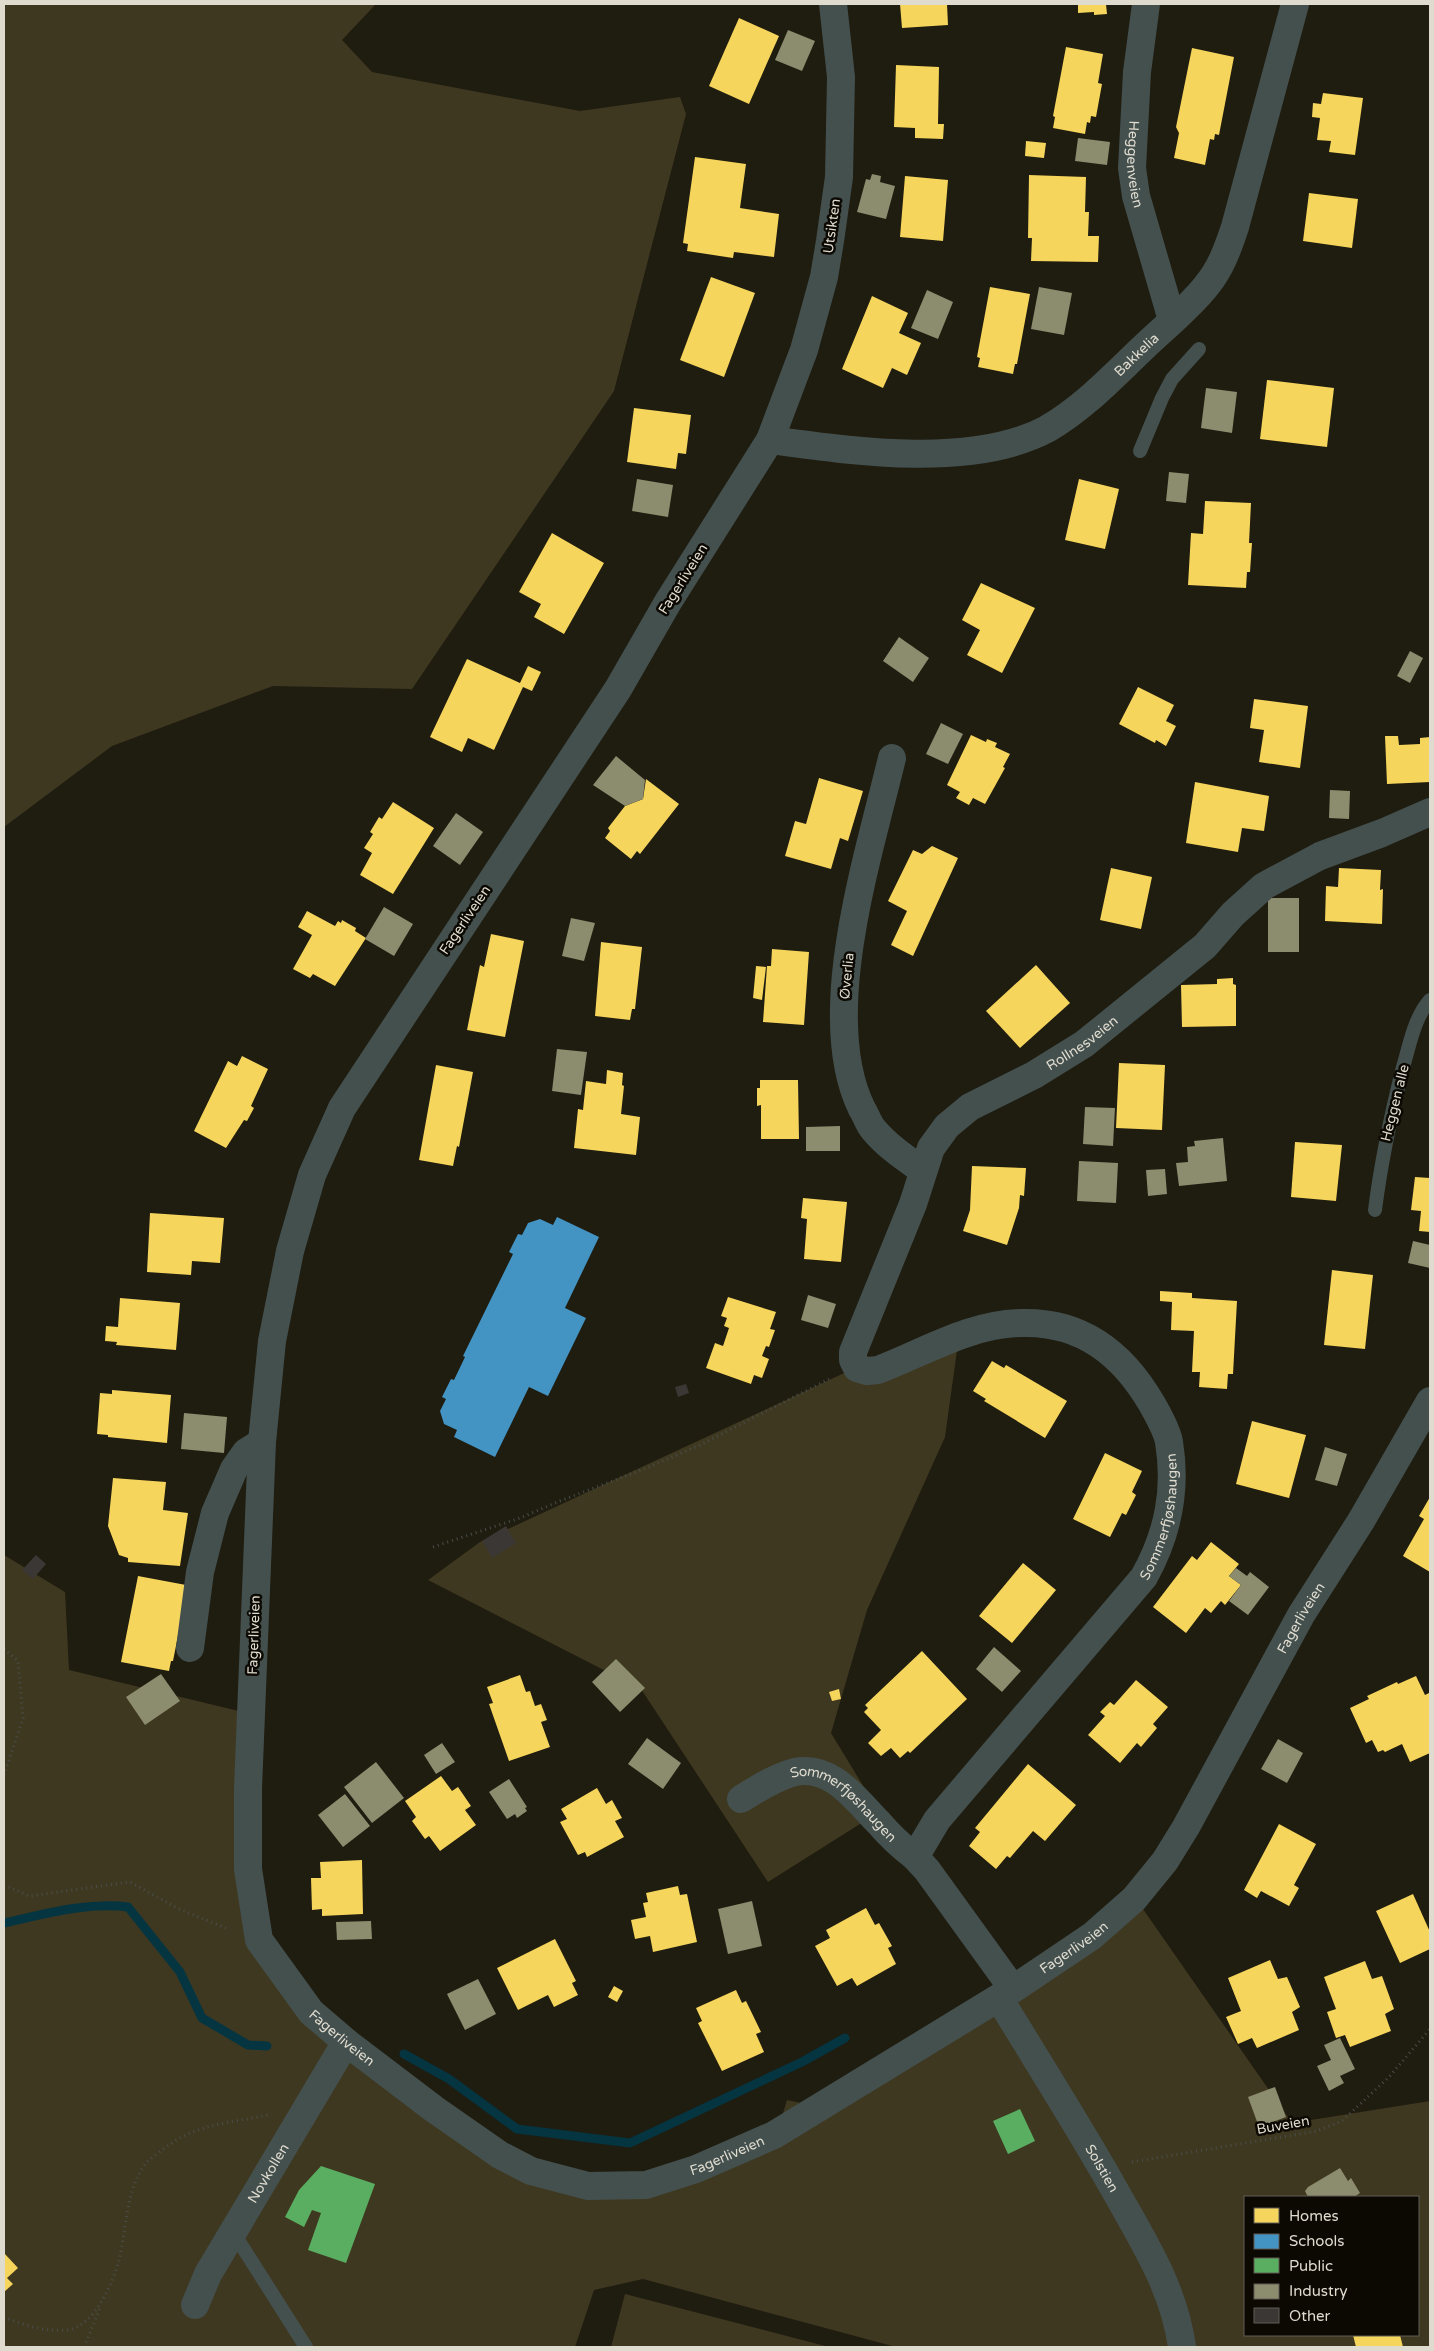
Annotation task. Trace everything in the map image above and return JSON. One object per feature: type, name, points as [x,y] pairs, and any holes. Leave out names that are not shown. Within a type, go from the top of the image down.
[{"type":"street","name":"Utsikten","points":[[770,440],[804,350],[824,277],[830,241],[839,177],[841,77],[833,4]]},
{"type":"street","name":"Heggenveien","points":[[1146,4],[1137,72],[1132,168],[1136,196],[1172,320]]},
{"type":"street","name":"Bakkelia","points":[[770,440],[823,447],[899,453],[970,451],[1009,443],[1046,429],[1085,402],[1207,286],[1225,256],[1236,227],[1295,4]]},
{"type":"street","name":"Fagerliveien","points":[[770,440],[668,602],[618,688],[342,1108],[312,1174],[290,1251],[272,1340],[262,1442],[248,1788],[248,1860],[260,1940],[311,2012],[346,2042],[434,2109],[500,2155],[531,2171],[588,2186],[646,2185],[696,2169],[774,2135],[1006,1994],[1092,1936],[1134,1899],[1166,1861],[1301,1615],[1361,1521],[1430,1402]]},
{"type":"street","name":"Øverlia","points":[[892,758],[856,910],[846,972],[844,1018],[847,1057],[854,1091],[872,1128],[895,1151],[922,1170]]},
{"type":"street","name":"Rollnesveien","points":[[857,1368],[853,1360],[853,1352],[913,1204],[922,1170],[931,1148],[947,1126],[970,1106],[1034,1075],[1084,1044],[1205,946],[1233,914],[1264,886],[1313,860],[1430,812]]},
{"type":"street","name":"Sommerfjøshaugen","points":[[857,1368],[867,1371],[878,1370],[955,1337],[994,1325],[1023,1322],[1055,1326],[1088,1337],[1114,1354],[1138,1379],[1155,1409],[1169,1440],[1172,1472],[1168,1517],[1158,1552],[1144,1577],[937,1820],[915,1857]]},
{"type":"street","points":[[190,1648],[200,1572],[215,1514],[234,1469],[246,1452],[262,1442]]},
{"type":"street","name":"Sommerfjøshaugen","points":[[740,1799],[768,1783],[796,1772],[816,1772],[832,1779],[854,1794],[878,1822],[927,1870],[1006,1994]]},
{"type":"street","name":"Solstien","points":[[1006,1994],[1159,2269],[1178,2320],[1182,2347]]},
{"type":"street","name":"Novkollen","points":[[195,2305],[208,2274],[346,2042]]},
{"type":"lane","points":[[1140,451],[1172,379],[1199,349]]},
{"type":"lane","name":"Heggen alle","points":[[1374,1210],[1382,1158],[1394,1104],[1413,1033],[1418,1019],[1430,1000]]},
{"type":"lane","points":[[233,2232],[306,2347]]},
{"type":"path","points":[[433,1547],[520,1518],[649,1467],[700,1445],[819,1383],[857,1368]]},
{"type":"path","points":[[4,1649],[18,1660],[23,1718],[4,1775]]},
{"type":"path","points":[[4,1885],[29,1896],[130,1882],[179,1909],[260,1940]]},
{"type":"path","name":"Buveien","points":[[1102,2168],[1316,2131],[1342,2121],[1389,2077],[1430,2029]]},
{"type":"path","points":[[84,2347],[119,2260],[132,2189],[147,2162],[189,2132],[218,2124],[279,2113],[304,2114]]},
{"type":"path","points":[[4,2317],[42,2329],[68,2330],[87,2319],[102,2302]]},
{"type":"shaded area","points":[[4,4],[376,4],[342,40],[372,72],[580,111],[680,97],[686,114],[614,391],[412,689],[273,686],[112,746],[4,827]]},
{"type":"shaded area","points":[[958,1343],[945,1437],[867,1610],[831,1733],[879,1812],[768,1882],[641,1689],[428,1580],[480,1542],[855,1368]]},
{"type":"shaded area","points":[[4,1555],[65,1592],[69,1670],[251,1714],[257,1948],[462,2132],[596,2186],[667,2176],[781,2120],[787,2100],[810,2105],[1136,1899],[1292,2123],[1430,2101],[1430,2347],[896,2347],[643,2279],[594,2290],[575,2347],[4,2347]]},
{"type":"shaded area","points":[[625,2294],[829,2347],[611,2347]]},
{"type":"building: Homes","points":[[900,4],[947,4],[948,25],[902,28]]},
{"type":"building: Homes","points":[[1078,4],[1106,4],[1107,14],[1094,15],[1094,12],[1078,13]]},
{"type":"building: Homes","points":[[739,18],[779,36],[749,104],[709,86]]},
{"type":"building: Homes","points":[[1066,47],[1103,54],[1098,83],[1102,84],[1096,117],[1091,116],[1090,123],[1087,122],[1085,134],[1053,128],[1055,117],[1053,116]]},
{"type":"building: Homes","points":[[1192,48],[1234,57],[1219,135],[1215,134],[1214,140],[1210,139],[1205,165],[1174,158],[1179,133],[1176,127]]},
{"type":"building: Homes","points":[[896,65],[939,67],[938,124],[944,124],[943,139],[915,138],[915,128],[894,127]]},
{"type":"building: Homes","points":[[1323,93],[1363,98],[1355,155],[1329,152],[1331,141],[1317,140],[1320,118],[1312,117],[1313,103],[1321,104]]},
{"type":"building: Homes","points":[[1026,141],[1046,143],[1044,158],[1025,156]]},
{"type":"building: Homes","points":[[695,157],[746,164],[740,208],[779,214],[774,257],[734,252],[733,258],[687,251],[688,244],[683,243]]},
{"type":"building: Homes","points":[[1029,175],[1086,177],[1085,212],[1089,212],[1088,236],[1099,236],[1098,262],[1031,261],[1032,238],[1028,238]]},
{"type":"building: Homes","points":[[905,176],[948,180],[943,241],[900,237]]},
{"type":"building: Homes","points":[[1309,193],[1358,199],[1352,248],[1303,241]]},
{"type":"building: Homes","points":[[711,277],[755,293],[724,377],[680,360]]},
{"type":"building: Homes","points":[[990,287],[1030,294],[1017,364],[1015,364],[1013,374],[978,367],[980,358],[977,357]]},
{"type":"building: Homes","points":[[872,296],[908,313],[899,333],[921,343],[907,375],[892,368],[883,388],[842,369]]},
{"type":"building: Homes","points":[[1267,380],[1334,388],[1327,447],[1260,439]]},
{"type":"building: Homes","points":[[634,408],[691,415],[686,454],[678,453],[676,469],[627,462]]},
{"type":"building: Homes","points":[[1079,479],[1119,489],[1105,549],[1065,540]]},
{"type":"building: Homes","points":[[1205,501],[1251,503],[1249,543],[1252,543],[1250,572],[1247,572],[1246,588],[1188,585],[1191,533],[1203,534]]},
{"type":"building: Homes","points":[[552,533],[604,563],[564,634],[534,617],[541,604],[519,592]]},
{"type":"building: Homes","points":[[981,583],[1035,608],[1002,673],[967,655],[980,630],[962,620]]},
{"type":"building: Homes","points":[[467,659],[520,683],[528,666],[541,672],[532,691],[523,687],[494,750],[468,738],[462,752],[430,737]]},
{"type":"building: Homes","points":[[1138,687],[1174,705],[1166,721],[1176,726],[1166,746],[1156,740],[1155,743],[1119,724]]},
{"type":"building: Homes","points":[[1254,699],[1308,706],[1300,768],[1259,762],[1264,730],[1250,728]]},
{"type":"building: Homes","points":[[971,735],[986,742],[987,739],[997,743],[995,747],[1010,754],[1003,767],[1005,768],[985,804],[973,798],[969,805],[956,798],[960,792],[947,785]]},
{"type":"building: Homes","points":[[1385,736],[1398,736],[1399,745],[1420,744],[1420,738],[1430,737],[1430,782],[1387,784]]},
{"type":"building: Homes","points":[[819,778],[863,791],[848,841],[840,838],[831,869],[785,856],[795,821],[806,824]]},
{"type":"building: Homes","points":[[646,779],[679,804],[640,854],[637,851],[631,859],[605,838],[610,831],[608,828],[625,806],[643,799]]},
{"type":"building: Homes","points":[[1195,782],[1269,796],[1264,831],[1242,828],[1238,852],[1186,843]]},
{"type":"building: Homes","points":[[393,802],[434,828],[393,894],[360,875],[372,853],[364,848],[373,834],[370,832],[379,817],[382,819]]},
{"type":"building: Homes","points":[[932,846],[958,858],[913,956],[891,945],[907,911],[888,901],[913,850],[922,854]]},
{"type":"building: Homes","points":[[1111,868],[1152,877],[1141,929],[1100,920]]},
{"type":"building: Homes","points":[[1339,868],[1381,870],[1380,890],[1383,889],[1382,924],[1325,921],[1326,886],[1338,887]]},
{"type":"building: Homes","points":[[307,911],[335,926],[338,921],[341,923],[342,920],[356,928],[355,931],[366,938],[335,986],[313,974],[310,978],[293,969],[312,935],[298,927]]},
{"type":"building: Homes","points":[[491,934],[524,941],[505,1037],[467,1030],[480,965],[484,967]]},
{"type":"building: Homes","points":[[601,942],[642,947],[635,1009],[632,1009],[630,1020],[595,1016]]},
{"type":"building: Homes","points":[[772,949],[809,952],[804,1025],[763,1022],[767,966],[771,966]]},
{"type":"building: Homes","points":[[1036,965],[1070,1003],[1020,1048],[986,1011]]},
{"type":"building: Homes","points":[[756,966],[766,967],[762,1000],[753,998]]},
{"type":"building: Homes","points":[[1233,978],[1233,984],[1236,985],[1236,1026],[1182,1027],[1181,985],[1217,984],[1217,979]]},
{"type":"building: Homes","points":[[242,1056],[268,1069],[251,1106],[254,1108],[247,1121],[244,1120],[226,1148],[194,1131],[228,1061],[237,1066]]},
{"type":"building: Homes","points":[[1119,1063],[1165,1065],[1162,1130],[1116,1128]]},
{"type":"building: Homes","points":[[436,1065],[473,1072],[459,1147],[457,1146],[453,1166],[419,1160]]},
{"type":"building: Homes","points":[[607,1070],[623,1073],[622,1085],[624,1086],[621,1114],[640,1117],[636,1155],[574,1148],[578,1109],[583,1110],[586,1081],[606,1084]]},
{"type":"building: Homes","points":[[760,1080],[798,1080],[799,1139],[761,1139],[761,1105],[757,1106],[757,1088],[760,1088]]},
{"type":"building: Homes","points":[[1295,1142],[1342,1145],[1336,1201],[1291,1197]]},
{"type":"building: Homes","points":[[972,1166],[1026,1168],[1024,1196],[1020,1195],[1019,1208],[1007,1245],[963,1231],[970,1210]]},
{"type":"building: Homes","points":[[1415,1177],[1430,1178],[1430,1232],[1419,1231],[1421,1211],[1411,1210]]},
{"type":"building: Homes","points":[[803,1198],[847,1202],[841,1262],[804,1259],[807,1219],[801,1218]]},
{"type":"building: Homes","points":[[150,1213],[224,1218],[220,1263],[192,1261],[191,1275],[147,1272]]},
{"type":"building: Homes","points":[[1332,1270],[1373,1275],[1365,1349],[1324,1345]]},
{"type":"building: Homes","points":[[1160,1291],[1192,1293],[1192,1298],[1237,1301],[1233,1374],[1228,1374],[1227,1389],[1199,1387],[1200,1372],[1192,1372],[1194,1331],[1171,1330],[1172,1302],[1160,1301]]},
{"type":"building: Homes","points":[[728,1297],[776,1312],[770,1329],[775,1330],[769,1347],[766,1346],[762,1356],[769,1359],[762,1378],[754,1375],[751,1384],[706,1368],[715,1343],[723,1346],[729,1328],[724,1326],[727,1318],[721,1316]]},
{"type":"building: Homes","points":[[120,1298],[180,1303],[176,1350],[116,1345],[117,1342],[105,1341],[106,1326],[118,1327]]},
{"type":"building: Homes","points":[[992,1361],[1004,1368],[1006,1365],[1067,1401],[1045,1438],[984,1401],[986,1399],[973,1391]]},
{"type":"building: Homes","points":[[112,1390],[171,1395],[167,1443],[108,1437],[108,1435],[97,1434],[100,1393],[112,1394]]},
{"type":"building: Homes","points":[[1252,1421],[1306,1435],[1289,1498],[1236,1484]]},
{"type":"building: Homes","points":[[1105,1453],[1142,1471],[1132,1492],[1136,1495],[1126,1515],[1122,1513],[1110,1537],[1073,1519]]},
{"type":"building: Homes","points":[[113,1478],[166,1482],[163,1510],[188,1513],[180,1566],[128,1562],[128,1558],[119,1555],[108,1526]]},
{"type":"building: Homes","points":[[1430,1497],[1430,1572],[1403,1556],[1424,1519],[1419,1516]]},
{"type":"building: Homes","points":[[1211,1542],[1239,1564],[1229,1576],[1241,1585],[1225,1605],[1221,1601],[1211,1613],[1205,1608],[1186,1633],[1153,1607],[1192,1556],[1197,1560]]},
{"type":"building: Homes","points":[[1023,1563],[1056,1590],[1012,1643],[979,1616]]},
{"type":"building: Homes","points":[[138,1576],[186,1585],[185,1600],[173,1661],[171,1661],[169,1671],[121,1662]]},
{"type":"building: Homes","points":[[922,1651],[967,1699],[910,1753],[908,1751],[900,1758],[891,1748],[881,1756],[868,1743],[881,1730],[864,1712],[868,1708],[865,1705]]},
{"type":"building: Homes","points":[[520,1675],[526,1692],[530,1691],[535,1706],[541,1704],[547,1720],[541,1722],[550,1747],[509,1761],[489,1704],[493,1703],[487,1687]]},
{"type":"building: Homes","points":[[1416,1676],[1425,1695],[1429,1693],[1430,1696],[1430,1753],[1410,1762],[1402,1744],[1385,1752],[1383,1750],[1378,1752],[1372,1740],[1366,1743],[1350,1708],[1369,1699],[1367,1696],[1397,1682],[1398,1684]]},
{"type":"building: Homes","points":[[1136,1680],[1168,1707],[1153,1724],[1157,1728],[1141,1747],[1137,1743],[1120,1763],[1088,1735],[1105,1716],[1100,1712],[1110,1702],[1114,1705]]},
{"type":"building: Homes","points":[[839,1689],[841,1699],[832,1701],[829,1692]]},
{"type":"building: Homes","points":[[1028,1764],[1076,1805],[1045,1841],[1033,1831],[1010,1858],[1007,1856],[996,1869],[969,1846],[980,1832],[975,1828]]},
{"type":"building: Homes","points":[[441,1776],[452,1791],[458,1787],[471,1806],[465,1810],[476,1825],[440,1851],[429,1836],[425,1839],[412,1821],[416,1817],[405,1801]]},
{"type":"building: Homes","points":[[597,1788],[606,1804],[612,1800],[622,1818],[615,1821],[624,1837],[587,1857],[585,1852],[578,1855],[560,1822],[567,1819],[561,1809]]},
{"type":"building: Homes","points":[[1279,1824],[1316,1844],[1294,1885],[1299,1888],[1289,1906],[1261,1891],[1257,1898],[1244,1890]]},
{"type":"building: Homes","points":[[362,1860],[363,1914],[322,1916],[322,1909],[312,1910],[311,1878],[321,1878],[320,1862]]},
{"type":"building: Homes","points":[[678,1886],[680,1895],[687,1894],[697,1942],[653,1952],[650,1936],[635,1939],[631,1920],[646,1917],[643,1903],[648,1902],[646,1893]]},
{"type":"building: Homes","points":[[1413,1894],[1430,1932],[1430,1949],[1400,1963],[1376,1911]]},
{"type":"building: Homes","points":[[866,1908],[875,1925],[879,1923],[892,1946],[888,1948],[896,1964],[857,1986],[852,1978],[837,1986],[815,1946],[830,1938],[826,1930]]},
{"type":"building: Homes","points":[[555,1939],[576,1981],[572,1983],[578,1995],[554,2007],[548,1995],[518,2010],[497,1968]]},
{"type":"building: Homes","points":[[1270,1960],[1278,1979],[1287,1977],[1300,2007],[1292,2012],[1299,2030],[1257,2048],[1252,2038],[1238,2044],[1226,2017],[1241,2011],[1228,1978]]},
{"type":"building: Homes","points":[[1365,1961],[1372,1979],[1382,1976],[1394,2009],[1385,2014],[1391,2031],[1350,2047],[1345,2035],[1336,2038],[1327,2012],[1336,2009],[1324,1977]]},
{"type":"building: Homes","points":[[614,1986],[623,1991],[617,2002],[608,1997]]},
{"type":"building: Homes","points":[[736,1990],[742,2003],[746,2001],[761,2032],[756,2034],[764,2052],[722,2071],[698,2023],[702,2021],[696,2008]]},
{"type":"building: Homes","points":[[4,2253],[18,2268],[7,2278],[13,2284],[4,2292]]},
{"type":"building: Homes","points":[[1353,2336],[1400,2336],[1403,2347],[1356,2347]]},
{"type":"building: Schools","points":[[557,1217],[599,1237],[565,1308],[586,1318],[548,1396],[529,1387],[495,1457],[454,1437],[457,1430],[444,1424],[440,1411],[446,1399],[442,1397],[451,1379],[454,1380],[465,1357],[463,1356],[513,1254],[509,1252],[518,1234],[522,1235],[528,1223],[540,1219],[553,1225]]},
{"type":"building: Public","points":[[1020,2109],[1035,2141],[1008,2154],[993,2121]]},
{"type":"building: Public","points":[[321,2166],[375,2184],[346,2263],[308,2250],[321,2213],[312,2210],[304,2227],[285,2217],[299,2190]]},
{"type":"building: Industry","points":[[788,30],[815,41],[802,71],[775,60]]},
{"type":"building: Industry","points":[[1078,138],[1110,142],[1107,165],[1075,161]]},
{"type":"building: Industry","points":[[872,174],[881,176],[880,182],[895,186],[886,219],[857,212],[866,179],[870,180]]},
{"type":"building: Industry","points":[[1039,287],[1072,293],[1064,335],[1031,329]]},
{"type":"building: Industry","points":[[927,290],[953,302],[938,339],[911,328]]},
{"type":"building: Industry","points":[[1206,388],[1237,392],[1232,433],[1201,428]]},
{"type":"building: Industry","points":[[1169,472],[1189,474],[1186,503],[1166,501]]},
{"type":"building: Industry","points":[[637,479],[673,485],[668,517],[632,511]]},
{"type":"building: Industry","points":[[899,637],[929,658],[913,682],[883,661]]},
{"type":"building: Industry","points":[[1410,651],[1423,658],[1410,683],[1397,676]]},
{"type":"building: Industry","points":[[941,723],[963,734],[948,764],[926,754]]},
{"type":"building: Industry","points":[[616,756],[645,780],[643,799],[625,806],[593,785]]},
{"type":"building: Industry","points":[[1330,790],[1350,791],[1349,819],[1329,818]]},
{"type":"building: Industry","points":[[456,813],[483,832],[460,865],[433,846]]},
{"type":"building: Industry","points":[[1268,898],[1299,898],[1299,952],[1268,952]]},
{"type":"building: Industry","points":[[384,907],[413,924],[394,956],[365,939]]},
{"type":"building: Industry","points":[[571,918],[595,923],[584,961],[562,956]]},
{"type":"building: Industry","points":[[557,1049],[587,1052],[581,1095],[552,1091]]},
{"type":"building: Industry","points":[[1085,1107],[1115,1108],[1113,1146],[1083,1144]]},
{"type":"building: Industry","points":[[840,1126],[840,1151],[806,1151],[806,1127]]},
{"type":"building: Industry","points":[[1223,1138],[1227,1181],[1179,1186],[1176,1163],[1188,1162],[1187,1147],[1195,1146],[1194,1141]]},
{"type":"building: Industry","points":[[1079,1161],[1118,1163],[1116,1203],[1077,1201]]},
{"type":"building: Industry","points":[[1165,1169],[1167,1194],[1148,1196],[1146,1170]]},
{"type":"building: Industry","points":[[1413,1241],[1430,1245],[1430,1268],[1408,1263]]},
{"type":"building: Industry","points":[[808,1295],[836,1304],[828,1328],[801,1320]]},
{"type":"building: Industry","points":[[184,1413],[227,1417],[224,1453],[181,1449]]},
{"type":"building: Industry","points":[[1325,1447],[1347,1454],[1337,1486],[1315,1480]]},
{"type":"building: Industry","points":[[1236,1568],[1247,1576],[1250,1572],[1269,1587],[1248,1615],[1229,1601],[1241,1585],[1229,1576]]},
{"type":"building: Industry","points":[[994,1647],[1021,1671],[1002,1692],[976,1669]]},
{"type":"building: Industry","points":[[616,1659],[645,1688],[620,1712],[592,1682]]},
{"type":"building: Industry","points":[[161,1674],[180,1701],[145,1725],[126,1697]]},
{"type":"building: Industry","points":[[647,1738],[681,1763],[663,1789],[628,1764]]},
{"type":"building: Industry","points":[[1278,1739],[1303,1753],[1287,1783],[1261,1769]]},
{"type":"building: Industry","points":[[442,1743],[455,1762],[436,1774],[424,1755]]},
{"type":"building: Industry","points":[[376,1762],[404,1798],[372,1823],[344,1787]]},
{"type":"building: Industry","points":[[509,1779],[527,1807],[525,1808],[527,1811],[517,1818],[515,1814],[507,1819],[489,1792]]},
{"type":"building: Industry","points":[[345,1794],[370,1826],[343,1847],[318,1815]]},
{"type":"building: Industry","points":[[752,1901],[762,1946],[728,1954],[718,1909]]},
{"type":"building: Industry","points":[[371,1921],[372,1939],[337,1940],[336,1922]]},
{"type":"building: Industry","points":[[478,1979],[496,2014],[465,2030],[447,1994]]},
{"type":"building: Industry","points":[[1340,2038],[1355,2069],[1340,2076],[1344,2083],[1329,2091],[1317,2066],[1331,2060],[1324,2045]]},
{"type":"building: Industry","points":[[1275,2087],[1286,2117],[1259,2127],[1248,2097]]},
{"type":"building: Industry","points":[[1340,2168],[1348,2181],[1351,2178],[1360,2193],[1356,2196],[1308,2196],[1305,2191],[1308,2187]]},
{"type":"building: Other","points":[[686,1384],[689,1393],[678,1397],[675,1387]]},
{"type":"building: Other","points":[[506,1526],[516,1543],[492,1558],[482,1541]]},
{"type":"building: Other","points":[[36,1555],[46,1564],[33,1579],[22,1570]]},
{"type":"waterway","points":[[4,1923],[81,1907],[128,1907],[180,1972],[202,2018],[248,2045],[267,2046]]},
{"type":"waterway","points":[[404,2054],[449,2079],[517,2129],[630,2143],[802,2062],[845,2038]]}]
